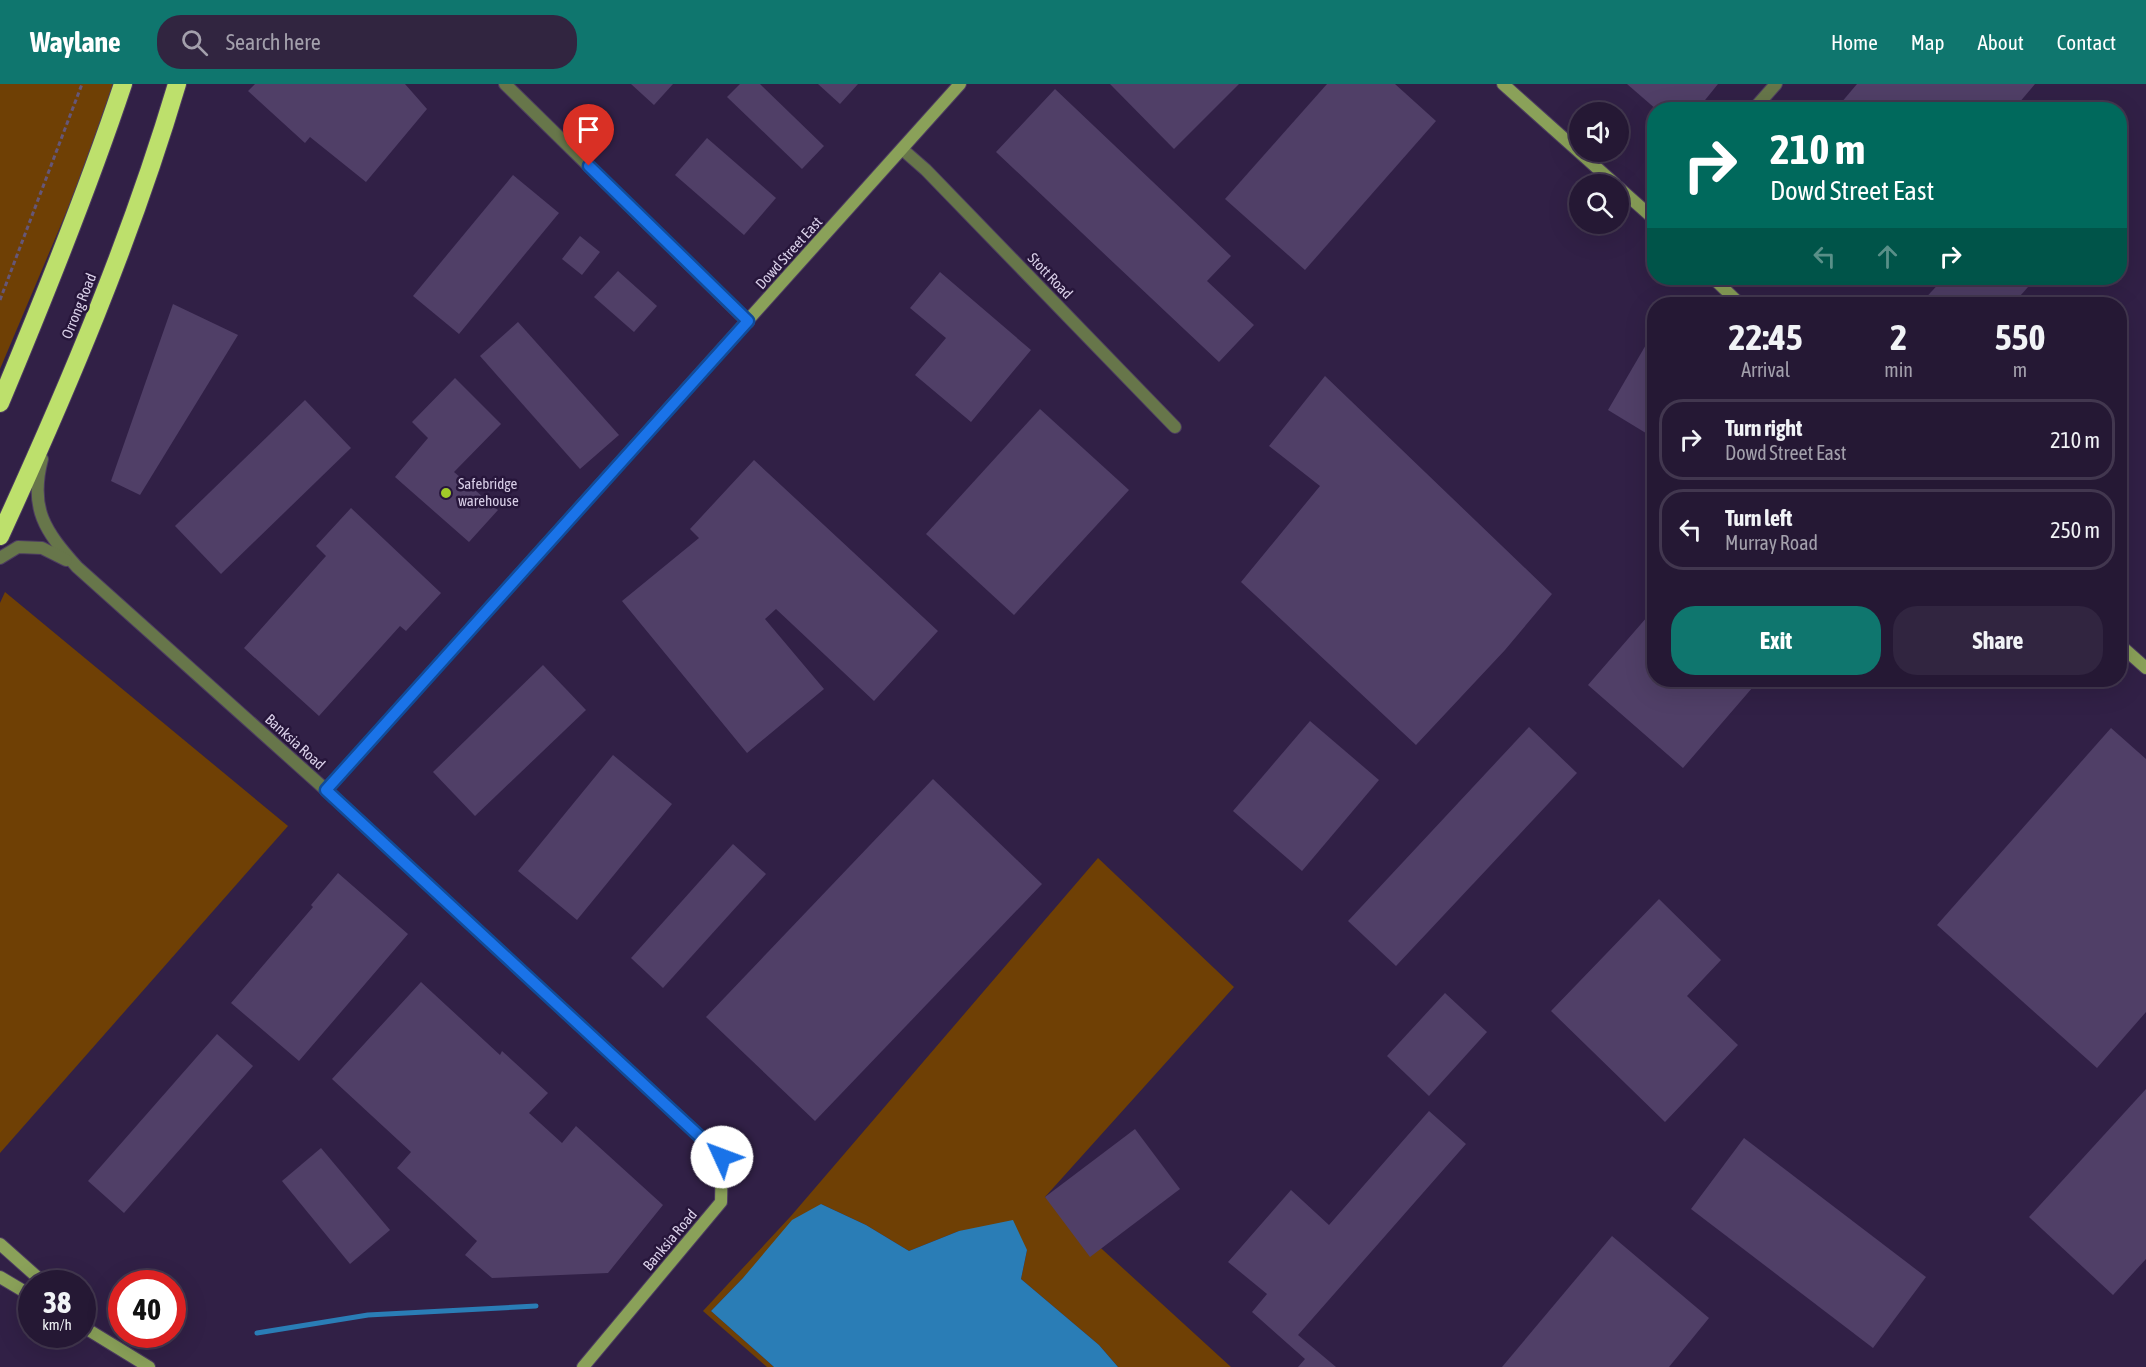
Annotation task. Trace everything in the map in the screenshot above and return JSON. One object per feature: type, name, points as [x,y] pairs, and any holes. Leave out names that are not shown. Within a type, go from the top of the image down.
[{"type":"highway","points":[[0,403],[104,143],[123,84]]},
{"type":"highway","name":"Orrong Road","points":[[0,536],[49,429],[116,260],[177,84]]},
{"type":"street","points":[[505,84],[748,321]]},
{"type":"street","name":"Dowd Street East","points":[[326,790],[960,84]]},
{"type":"street","points":[[1503,84],[1604,174]]},
{"type":"street","points":[[1760,102],[1776,84]]},
{"type":"street","name":"Stott Road","points":[[902,149],[926,170],[1175,427]]},
{"type":"street","points":[[1629,197],[1647,213]]},
{"type":"street","points":[[1720,285],[1733,297]]},
{"type":"street","name":"Banksia Road","points":[[49,429],[36,480],[37,502],[46,526],[57,545],[77,567],[326,790],[722,1157],[721,1202],[583,1367]]},
{"type":"street","name":"Banksia Road","points":[[0,558],[18,547],[42,548],[61,556],[77,567]]},
{"type":"street","points":[[2127,651],[2146,668]]},
{"type":"street","points":[[0,1244],[29,1270]]},
{"type":"street","points":[[0,1277],[18,1288]]},
{"type":"street","points":[[96,1329],[108,1340]]},
{"type":"street","points":[[120,1348],[149,1367]]},
{"type":"path","points":[[0,300],[82,84]]},
{"type":"shaded area","points":[[0,84],[115,84],[82,175],[0,369]]},
{"type":"shaded area","points":[[5,592],[288,826],[0,1153],[0,603]]},
{"type":"shaded area","points":[[1098,858],[1234,987],[1045,1197],[1231,1367],[1118,1367],[1099,1345],[1021,1279],[1027,1250],[959,1231],[909,1251],[866,1225],[821,1204],[711,1311],[774,1367],[767,1367],[703,1311],[791,1216]]},
{"type":"water","points":[[821,1204],[866,1225],[909,1251],[959,1231],[1013,1220],[1027,1250],[1021,1279],[1099,1345],[1118,1367],[774,1367],[711,1311],[743,1278],[792,1220]]},
{"type":"building","points":[[255,84],[405,84],[427,109],[366,182],[310,137],[305,143],[248,91]]},
{"type":"building","points":[[631,84],[673,84],[654,105]]},
{"type":"building","points":[[740,84],[760,84],[824,146],[802,169],[727,97]]},
{"type":"building","points":[[818,84],[858,84],[840,104]]},
{"type":"building","points":[[1110,84],[1239,84],[1174,149]]},
{"type":"building","points":[[1327,84],[1395,84],[1436,121],[1305,270],[1225,199]]},
{"type":"building","points":[[1627,84],[1718,84],[1703,102],[1648,102]]},
{"type":"building","points":[[1857,84],[2035,84],[2020,102],[1842,102]]},
{"type":"building","points":[[1055,89],[1231,256],[1207,281],[1254,325],[1219,362],[996,152]]},
{"type":"building","points":[[707,138],[776,198],[744,235],[675,175]]},
{"type":"building","points":[[513,175],[559,213],[459,334],[413,296]]},
{"type":"building","points":[[580,236],[600,252],[582,275],[562,259]]},
{"type":"building","points":[[618,271],[657,306],[634,332],[594,297]]},
{"type":"building","points":[[940,272],[1031,350],[971,422],[915,375],[946,338],[910,308]]},
{"type":"building","points":[[1938,285],[2030,285],[2019,297],[1926,297]]},
{"type":"building","points":[[173,304],[238,335],[140,495],[111,481]]},
{"type":"building","points":[[518,322],[619,435],[580,469],[480,356]]},
{"type":"building","points":[[1647,343],[1647,434],[1608,410]]},
{"type":"building","points":[[1325,376],[1552,594],[1505,650],[1416,745],[1241,582],[1320,486],[1269,446]]},
{"type":"building","points":[[455,378],[501,424],[454,472],[498,510],[469,542],[395,477],[428,438],[412,422]]},
{"type":"building","points":[[305,400],[351,448],[221,574],[175,526]]},
{"type":"building","points":[[1040,409],[1129,490],[1014,615],[926,534]]},
{"type":"building","points":[[754,460],[938,631],[874,701],[776,609],[765,619],[824,689],[747,753],[622,601],[699,538],[690,529]]},
{"type":"building","points":[[351,508],[441,593],[406,631],[400,626],[319,716],[244,648],[326,556],[316,546]]},
{"type":"building","points":[[1647,617],[1647,687],[1753,687],[1683,768],[1588,685]]},
{"type":"building","points":[[543,665],[586,710],[475,816],[433,772]]},
{"type":"building","points":[[1310,721],[1379,780],[1302,871],[1233,811]]},
{"type":"building","points":[[1529,727],[1577,773],[1396,966],[1348,921]]},
{"type":"building","points":[[2111,728],[2146,759],[2146,1012],[2097,1068],[1937,925]]},
{"type":"building","points":[[613,755],[672,804],[577,920],[518,871]]},
{"type":"building","points":[[933,779],[1042,884],[815,1121],[706,1017]]},
{"type":"building","points":[[733,844],[766,874],[663,988],[631,958]]},
{"type":"building","points":[[338,873],[408,934],[299,1061],[231,1003],[313,907],[311,905]]},
{"type":"building","points":[[1659,899],[1721,960],[1687,996],[1738,1045],[1665,1122],[1551,1011]]},
{"type":"building","points":[[421,982],[500,1055],[502,1051],[548,1093],[529,1113],[562,1143],[576,1126],[663,1205],[608,1273],[492,1278],[465,1255],[477,1241],[397,1168],[411,1152],[332,1079]]},
{"type":"building","points":[[1445,993],[1487,1032],[1429,1096],[1387,1056]]},
{"type":"building","points":[[217,1034],[253,1066],[124,1213],[88,1181]]},
{"type":"building","points":[[2146,1089],[2146,1259],[2113,1295],[2029,1217]]},
{"type":"building","points":[[1429,1111],[1466,1144],[1298,1335],[1336,1367],[1298,1367],[1305,1359],[1252,1312],[1267,1294],[1228,1262],[1291,1190],[1329,1225]]},
{"type":"building","points":[[1135,1129],[1180,1189],[1090,1257],[1045,1197]]},
{"type":"building","points":[[1744,1138],[1926,1277],[1873,1348],[1691,1209]]},
{"type":"building","points":[[321,1148],[390,1230],[350,1264],[282,1181]]},
{"type":"building","points":[[1612,1236],[1709,1318],[1669,1367],[1502,1367]]},
{"type":"waterway","points":[[257,1333],[368,1315],[536,1306]]},
{"type":"place","name":"Safebridge warehouse","points":[[446,493]]},
{"type":"route","points":[[589,166],[748,321],[326,790],[722,1157]]}]
